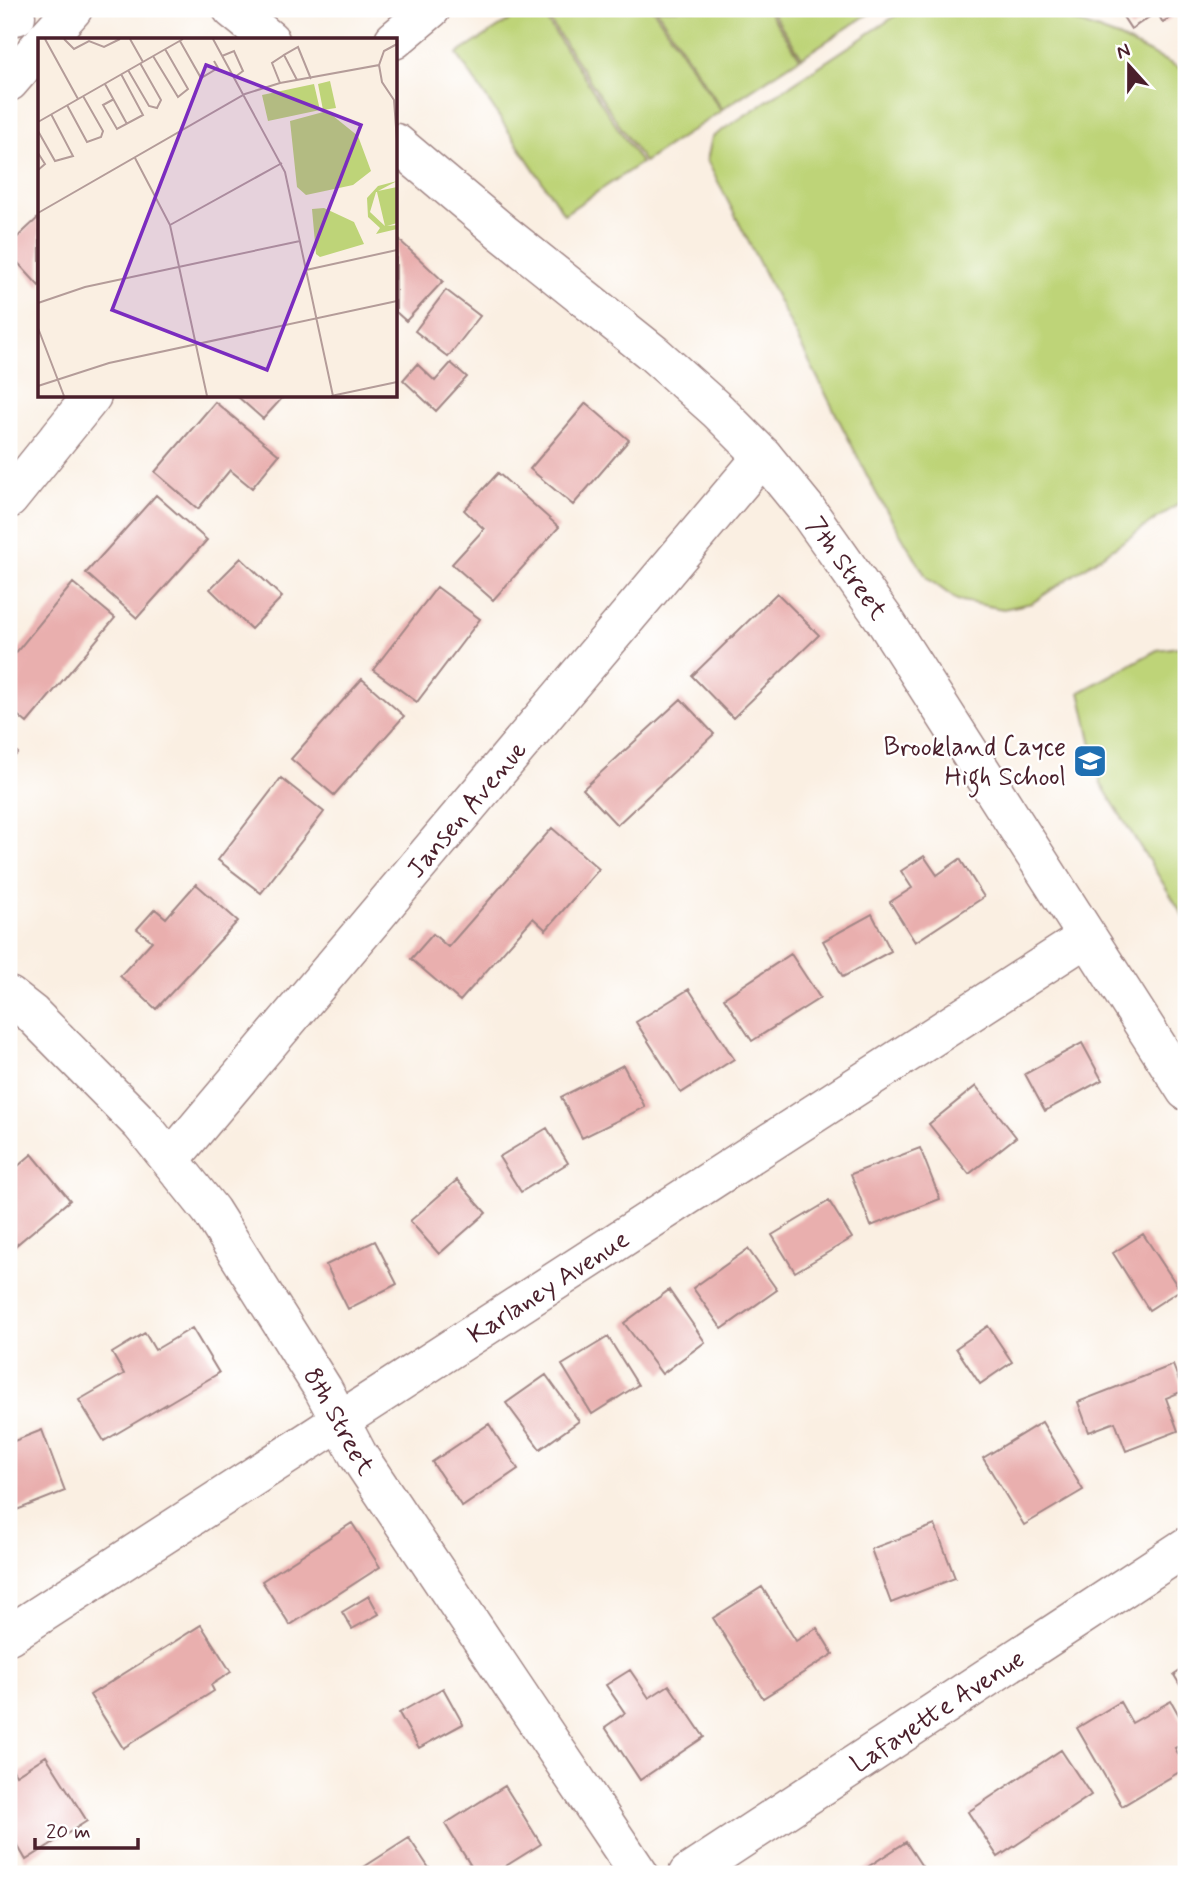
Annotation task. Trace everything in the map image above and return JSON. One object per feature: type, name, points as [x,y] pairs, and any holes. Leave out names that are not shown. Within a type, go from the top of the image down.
[{"type":"street","points":[[47,38],[73,9]]},
{"type":"street","points":[[232,9],[268,38]]},
{"type":"street","points":[[396,38],[431,9]]},
{"type":"street","points":[[9,82],[38,48]]},
{"type":"street","name":"7th Street","points":[[397,144],[653,353],[763,456],[807,510],[884,619],[1186,1091]]},
{"type":"street","points":[[9,499],[91,397]]},
{"type":"street","name":"Jansen Avenue","points":[[171,1159],[763,456]]},
{"type":"street","name":"Karlaney Avenue","points":[[9,1635],[1087,937]]},
{"type":"street","name":"8th Street","points":[[9,996],[41,1023],[141,1124],[211,1211],[323,1389],[358,1455],[639,1874]]},
{"type":"street","name":"Lafayette Avenue","points":[[688,1874],[1186,1547]]},
{"type":"green space","points":[[527,9],[539,9],[641,163],[564,214],[457,54]]},
{"type":"green space","points":[[542,9],[653,9],[721,111],[644,162]]},
{"type":"green space","points":[[656,9],[767,9],[800,58],[722,109]]},
{"type":"green space","points":[[770,9],[876,9],[802,57]]},
{"type":"green space","points":[[906,9],[1041,9],[1118,37],[1186,71],[1186,499],[1032,603],[1003,609],[957,600],[927,578],[876,493],[707,160],[712,137]]},
{"type":"green space","points":[[1186,646],[1186,920],[1101,784],[1080,692],[1157,650]]},
{"type":"building","points":[[1118,9],[1186,9],[1186,24],[1179,12],[1163,23],[1157,12],[1131,29]]},
{"type":"building","points":[[38,218],[38,285],[9,253],[9,245]]},
{"type":"building","points":[[397,238],[443,281],[406,321],[397,313]]},
{"type":"building","points":[[446,290],[480,316],[448,357],[415,331]]},
{"type":"building","points":[[451,363],[467,377],[436,411],[403,380],[417,364],[435,381]]},
{"type":"building","points":[[238,397],[283,397],[263,419]]},
{"type":"building","points":[[215,402],[279,455],[252,488],[230,470],[198,509],[155,472]]},
{"type":"building","points":[[586,403],[629,440],[573,505],[530,469]]},
{"type":"building","points":[[498,473],[559,527],[493,600],[452,564],[484,529],[464,510]]},
{"type":"building","points":[[156,495],[207,540],[137,618],[86,573]]},
{"type":"building","points":[[241,558],[282,597],[251,629],[210,589]]},
{"type":"building","points":[[73,583],[115,618],[27,723],[9,708],[9,661]]},
{"type":"building","points":[[437,587],[480,619],[417,702],[373,670]]},
{"type":"building","points":[[777,593],[819,635],[733,718],[692,676]]},
{"type":"building","points":[[362,679],[404,716],[334,795],[291,759]]},
{"type":"building","points":[[681,699],[714,734],[617,825],[583,789]]},
{"type":"building","points":[[9,744],[18,753],[9,762]]},
{"type":"building","points":[[281,778],[324,812],[261,893],[218,860]]},
{"type":"building","points":[[552,828],[599,869],[546,930],[533,918],[460,1001],[411,959],[433,934],[448,947]]},
{"type":"building","points":[[924,856],[937,875],[960,859],[984,897],[915,942],[890,902],[912,888],[901,871]]},
{"type":"building","points":[[196,884],[238,921],[156,1009],[120,976],[152,941],[137,929],[155,909],[166,918]]},
{"type":"building","points":[[872,914],[891,951],[843,977],[823,941]]},
{"type":"building","points":[[791,954],[820,998],[752,1041],[724,998]]},
{"type":"building","points":[[689,989],[734,1059],[681,1093],[636,1022]]},
{"type":"building","points":[[1082,1043],[1102,1080],[1045,1111],[1025,1074]]},
{"type":"building","points":[[623,1065],[645,1107],[582,1138],[561,1097]]},
{"type":"building","points":[[976,1086],[1016,1137],[969,1174],[929,1124]]},
{"type":"building","points":[[547,1128],[568,1163],[521,1192],[499,1157]]},
{"type":"building","points":[[920,1148],[940,1199],[871,1226],[851,1174]]},
{"type":"building","points":[[32,1154],[70,1200],[9,1251],[9,1174]]},
{"type":"building","points":[[457,1180],[486,1213],[439,1254],[410,1221]]},
{"type":"building","points":[[829,1201],[852,1238],[795,1272],[772,1235]]},
{"type":"building","points":[[1143,1234],[1180,1290],[1149,1310],[1113,1253]]},
{"type":"building","points":[[375,1241],[397,1284],[348,1309],[326,1265]]},
{"type":"building","points":[[748,1249],[777,1290],[722,1329],[693,1288]]},
{"type":"building","points":[[669,1290],[705,1342],[662,1374],[624,1323]]},
{"type":"building","points":[[988,1326],[1012,1362],[980,1384],[956,1348]]},
{"type":"building","points":[[192,1328],[219,1373],[104,1441],[79,1400],[124,1374],[112,1353],[145,1333],[155,1350]]},
{"type":"building","points":[[608,1337],[638,1385],[592,1414],[562,1365]]},
{"type":"building","points":[[1173,1365],[1183,1391],[1166,1398],[1178,1431],[1126,1451],[1115,1422],[1089,1432],[1078,1402]]},
{"type":"building","points":[[546,1375],[579,1421],[540,1449],[506,1403]]},
{"type":"building","points":[[1042,1422],[1083,1490],[1024,1525],[983,1458]]},
{"type":"building","points":[[489,1424],[518,1469],[462,1507],[432,1462]]},
{"type":"building","points":[[42,1430],[65,1491],[9,1513],[9,1443]]},
{"type":"building","points":[[352,1523],[380,1567],[290,1625],[262,1581]]},
{"type":"building","points":[[935,1525],[955,1578],[891,1603],[871,1549]]},
{"type":"building","points":[[762,1587],[796,1641],[817,1628],[833,1654],[763,1698],[713,1618]]},
{"type":"building","points":[[369,1596],[379,1614],[352,1629],[342,1612]]},
{"type":"building","points":[[201,1625],[231,1672],[211,1685],[214,1691],[123,1748],[90,1695]]},
{"type":"building","points":[[1186,1667],[1186,1695],[1174,1675]]},
{"type":"building","points":[[630,1670],[649,1698],[669,1685],[704,1737],[640,1780],[605,1727],[625,1713],[606,1685]]},
{"type":"building","points":[[443,1688],[463,1724],[419,1748],[399,1713]]},
{"type":"building","points":[[1171,1701],[1186,1728],[1186,1742],[1175,1748],[1186,1768],[1122,1806],[1077,1728],[1120,1702],[1132,1723]]},
{"type":"building","points":[[1061,1750],[1091,1795],[998,1857],[968,1812]]},
{"type":"building","points":[[46,1756],[87,1821],[26,1860],[9,1831],[9,1764],[16,1775]]},
{"type":"building","points":[[505,1786],[541,1844],[493,1874],[476,1874],[445,1824]]},
{"type":"building","points":[[409,1838],[433,1874],[353,1874]]},
{"type":"building","points":[[906,1842],[927,1874],[857,1874]]},
{"type":"place","name":"Brookland Cayce High School","points":[[1090,761]]}]
